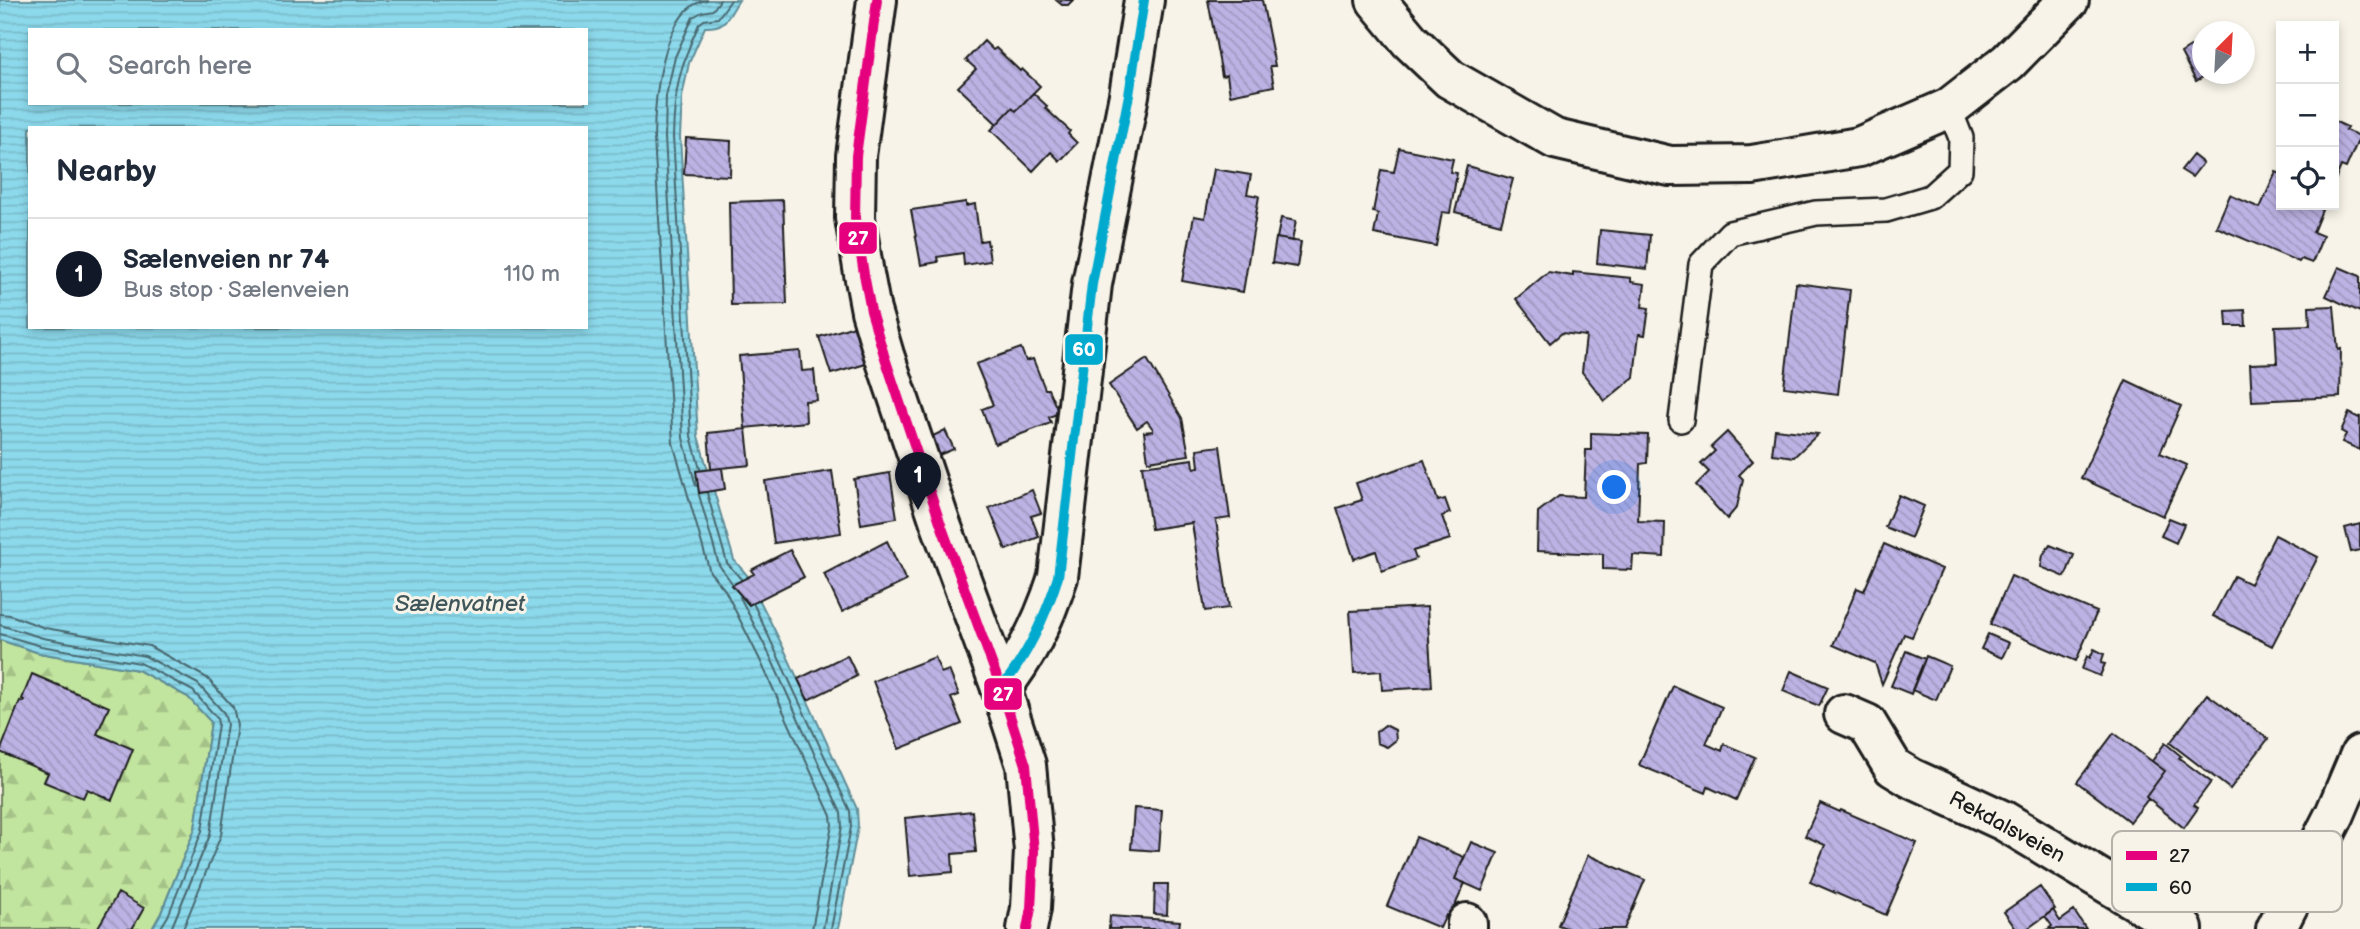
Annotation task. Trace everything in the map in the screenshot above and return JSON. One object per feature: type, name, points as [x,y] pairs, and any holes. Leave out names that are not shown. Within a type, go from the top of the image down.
[{"type":"street","points":[[877,0],[856,156],[855,218],[864,274],[884,355],[1026,765],[1034,850],[1031,908],[1027,929]]},
{"type":"street","points":[[1001,688],[1019,666],[1036,633],[1049,607],[1058,577],[1092,284],[1129,94],[1144,0]]},
{"type":"street","points":[[1376,0],[1410,41],[1450,79],[1555,139],[1670,166],[1752,165],[1859,147],[1948,108],[2008,62],[2069,0]]},
{"type":"street","name":"Rekdalsveien","points":[[1844,714],[1867,724],[1893,766],[1911,778],[2004,821],[2112,886]]},
{"type":"street","points":[[2326,831],[2360,755]]},
{"type":"street","name":"Rekdalsveien","points":[[2155,912],[2183,929]]},
{"type":"street","points":[[2276,929],[2285,912]]},
{"type":"lane","points":[[1681,420],[1701,264],[1730,233],[1816,213],[1886,210],[1930,197],[1960,170],[1961,138],[1948,108]]},
{"type":"green space","points":[[0,640],[39,653],[138,670],[188,697],[211,722],[195,829],[152,929],[0,929]]},
{"type":"water","name":"Sælenvatnet","points":[[0,0],[739,0],[723,23],[705,27],[689,63],[682,97],[680,137],[698,436],[734,560],[747,575],[784,649],[857,809],[858,827],[838,929],[152,929],[195,829],[211,722],[188,697],[138,670],[39,653],[0,640]]},
{"type":"building","points":[[1056,0],[1073,0],[1068,5],[1062,5]]},
{"type":"building","points":[[1208,0],[1262,0],[1275,66],[1270,66],[1274,86],[1230,95],[1227,75],[1222,76]]},
{"type":"building","points":[[984,41],[1040,86],[1016,111],[1012,108],[997,124],[958,87],[976,69],[966,60]]},
{"type":"building","points":[[2192,46],[2192,74],[2181,53]]},
{"type":"building","points":[[1033,93],[1070,131],[1068,134],[1077,143],[1060,161],[1051,152],[1033,171],[991,130],[1012,108],[1016,111]]},
{"type":"building","points":[[2339,123],[2347,127],[2345,130],[2360,136],[2346,168],[2341,166],[2339,171]]},
{"type":"building","points":[[686,138],[731,141],[730,176],[684,174]]},
{"type":"building","points":[[1399,148],[1453,159],[1450,172],[1457,173],[1450,213],[1442,212],[1436,246],[1374,234],[1378,214],[1373,212],[1381,170],[1394,172]]},
{"type":"building","points":[[2193,155],[2203,163],[2192,177],[2181,170]]},
{"type":"building","points":[[1467,166],[1513,179],[1501,224],[1455,212]]},
{"type":"building","points":[[1214,169],[1251,175],[1247,194],[1259,196],[1243,292],[1182,281],[1194,216],[1205,218]]},
{"type":"building","points":[[2276,172],[2276,210],[2322,210],[2313,232],[2323,236],[2312,263],[2301,259],[2299,262],[2216,227],[2230,195],[2260,208]]},
{"type":"building","points":[[783,200],[787,304],[731,305],[729,202]]},
{"type":"building","points":[[966,202],[966,206],[975,204],[980,241],[987,240],[990,261],[964,265],[963,253],[937,257],[938,262],[921,265],[911,210]]},
{"type":"building","points":[[1281,218],[1296,221],[1292,241],[1277,238]]},
{"type":"building","points":[[1600,230],[1650,235],[1647,269],[1597,263]]},
{"type":"building","points":[[1276,238],[1301,242],[1297,267],[1272,263]]},
{"type":"building","points":[[2339,267],[2360,276],[2360,312],[2326,296]]},
{"type":"building","points":[[1548,272],[1573,276],[1573,272],[1631,278],[1631,282],[1645,284],[1642,307],[1649,308],[1645,335],[1639,334],[1634,377],[1605,401],[1582,372],[1586,336],[1562,333],[1550,343],[1516,299]]},
{"type":"building","points":[[1796,283],[1850,290],[1838,394],[1784,387]]},
{"type":"building","points":[[2334,306],[2338,350],[2341,349],[2340,397],[2252,401],[2250,364],[2277,363],[2275,326],[2310,325],[2309,307]]},
{"type":"building","points":[[2245,310],[2246,326],[2227,326],[2226,311]]},
{"type":"building","points":[[854,326],[866,364],[831,374],[819,337]]},
{"type":"building","points":[[1021,348],[1026,361],[1033,359],[1045,389],[1048,389],[1059,413],[1049,417],[1051,423],[995,444],[982,409],[993,405],[976,364]]},
{"type":"building","points":[[800,351],[802,371],[814,370],[817,400],[805,401],[806,422],[745,428],[739,356]]},
{"type":"building","points":[[1147,359],[1182,418],[1189,455],[1148,461],[1144,432],[1153,429],[1147,421],[1137,428],[1109,385]]},
{"type":"building","points":[[2126,380],[2181,406],[2160,453],[2187,465],[2163,516],[2081,478]]},
{"type":"building","points":[[2349,413],[2359,418],[2360,416],[2360,450],[2342,442],[2346,434],[2341,431]]},
{"type":"building","points":[[746,429],[750,465],[711,469],[708,433]]},
{"type":"building","points":[[1775,429],[1818,434],[1794,457],[1772,454]]},
{"type":"building","points":[[945,430],[954,449],[939,455],[931,437]]},
{"type":"building","points":[[1727,432],[1753,461],[1739,475],[1743,479],[1737,507],[1727,519],[1696,485],[1709,472],[1701,464],[1715,451],[1711,447]]},
{"type":"building","points":[[1591,433],[1648,435],[1647,463],[1640,464],[1638,521],[1665,522],[1664,557],[1633,555],[1632,570],[1603,569],[1603,554],[1537,551],[1538,512],[1559,496],[1584,497],[1586,450],[1591,450]]},
{"type":"building","points":[[1220,446],[1230,518],[1216,520],[1229,608],[1205,611],[1192,523],[1151,529],[1142,466],[1193,459],[1194,468],[1199,467],[1197,449]]},
{"type":"building","points":[[1424,460],[1438,501],[1445,499],[1450,513],[1442,516],[1450,539],[1413,551],[1416,559],[1382,571],[1376,551],[1354,559],[1337,508],[1362,500],[1356,483]]},
{"type":"building","points":[[722,468],[725,489],[699,493],[696,471]]},
{"type":"building","points":[[832,471],[841,533],[774,543],[765,481]]},
{"type":"building","points":[[890,473],[897,518],[861,524],[854,479]]},
{"type":"building","points":[[1032,490],[1041,513],[1031,516],[1039,537],[1006,550],[989,508]]},
{"type":"building","points":[[1899,495],[1924,506],[1911,538],[1885,527]]},
{"type":"building","points":[[2169,518],[2184,524],[2176,543],[2161,536]]},
{"type":"building","points":[[2360,524],[2360,550],[2351,552],[2345,528]]},
{"type":"building","points":[[2275,535],[2318,557],[2272,646],[2213,616],[2234,576],[2250,584]]},
{"type":"building","points":[[887,541],[906,581],[842,612],[824,574]]},
{"type":"building","points":[[1884,544],[1942,569],[1912,637],[1904,634],[1882,684],[1875,663],[1833,645],[1857,588],[1864,591]]},
{"type":"building","points":[[2050,545],[2074,555],[2065,577],[2041,567],[2043,555]]},
{"type":"building","points":[[790,550],[804,577],[749,605],[732,585],[754,574],[751,570]]},
{"type":"building","points":[[2011,576],[2097,612],[2076,661],[1990,624]]},
{"type":"building","points":[[1427,607],[1432,687],[1382,690],[1381,671],[1354,673],[1350,611]]},
{"type":"building","points":[[1988,634],[2009,643],[2002,658],[1981,649]]},
{"type":"building","points":[[2094,649],[2104,654],[2101,663],[2105,664],[2100,676],[2082,669],[2087,656],[2090,658]]},
{"type":"building","points":[[1906,651],[1925,659],[1911,694],[1891,686]]},
{"type":"building","points":[[847,655],[857,676],[808,700],[798,679]]},
{"type":"building","points":[[1926,656],[1950,666],[1936,700],[1912,690]]},
{"type":"building","points":[[935,657],[941,673],[949,670],[959,695],[951,698],[962,724],[899,749],[873,681]]},
{"type":"building","points":[[1791,671],[1828,687],[1819,706],[1783,691]]},
{"type":"building","points":[[32,674],[109,707],[97,734],[133,749],[112,800],[87,789],[83,798],[44,782],[48,773],[0,752],[20,701],[24,700],[22,699]]},
{"type":"building","points":[[1673,686],[1722,707],[1706,744],[1722,751],[1724,744],[1755,757],[1736,800],[1708,787],[1706,793],[1639,765]]},
{"type":"building","points":[[2207,694],[2268,739],[2230,789],[2170,743]]},
{"type":"building","points":[[1385,725],[1395,730],[1396,740],[1387,747],[1377,743],[1376,732]]},
{"type":"building","points":[[2114,733],[2165,771],[2130,822],[2077,782]]},
{"type":"building","points":[[2165,743],[2181,756],[2179,758],[2211,782],[2194,805],[2198,808],[2184,828],[2146,797],[2165,771],[2152,761]]},
{"type":"building","points":[[1820,803],[1917,843],[1886,915],[1810,882],[1825,845],[1805,836]]},
{"type":"building","points":[[1134,808],[1162,810],[1159,851],[1131,849]]},
{"type":"building","points":[[972,811],[976,852],[952,854],[953,872],[910,876],[905,818]]},
{"type":"building","points":[[1416,837],[1464,857],[1455,879],[1465,883],[1450,917],[1446,915],[1440,928],[1387,906]]},
{"type":"building","points":[[1471,842],[1498,853],[1482,891],[1455,879]]},
{"type":"building","points":[[1588,855],[1645,880],[1624,929],[1569,929],[1558,925]]},
{"type":"building","points":[[1155,884],[1168,884],[1167,915],[1154,914]]},
{"type":"building","points":[[2040,887],[2055,909],[2027,929],[2016,929],[2004,912]]},
{"type":"building","points":[[118,893],[144,908],[132,929],[97,929]]},
{"type":"building","points":[[2053,910],[2060,921],[2074,911],[2086,929],[2048,929],[2052,926],[2045,916]]},
{"type":"building","points":[[1110,916],[1180,921],[1179,929],[1109,929]]},
{"type":"transit line","name":"27","points":[[877,0],[856,156],[855,218],[864,274],[884,355],[1026,765],[1034,851],[1031,908],[1027,929]]},
{"type":"transit line","name":"60","points":[[1001,688],[1035,636],[1058,577],[1092,284],[1129,95],[1144,0]]},
{"type":"place","name":"Sælenveien nr 74","points":[[918,510]]}]
